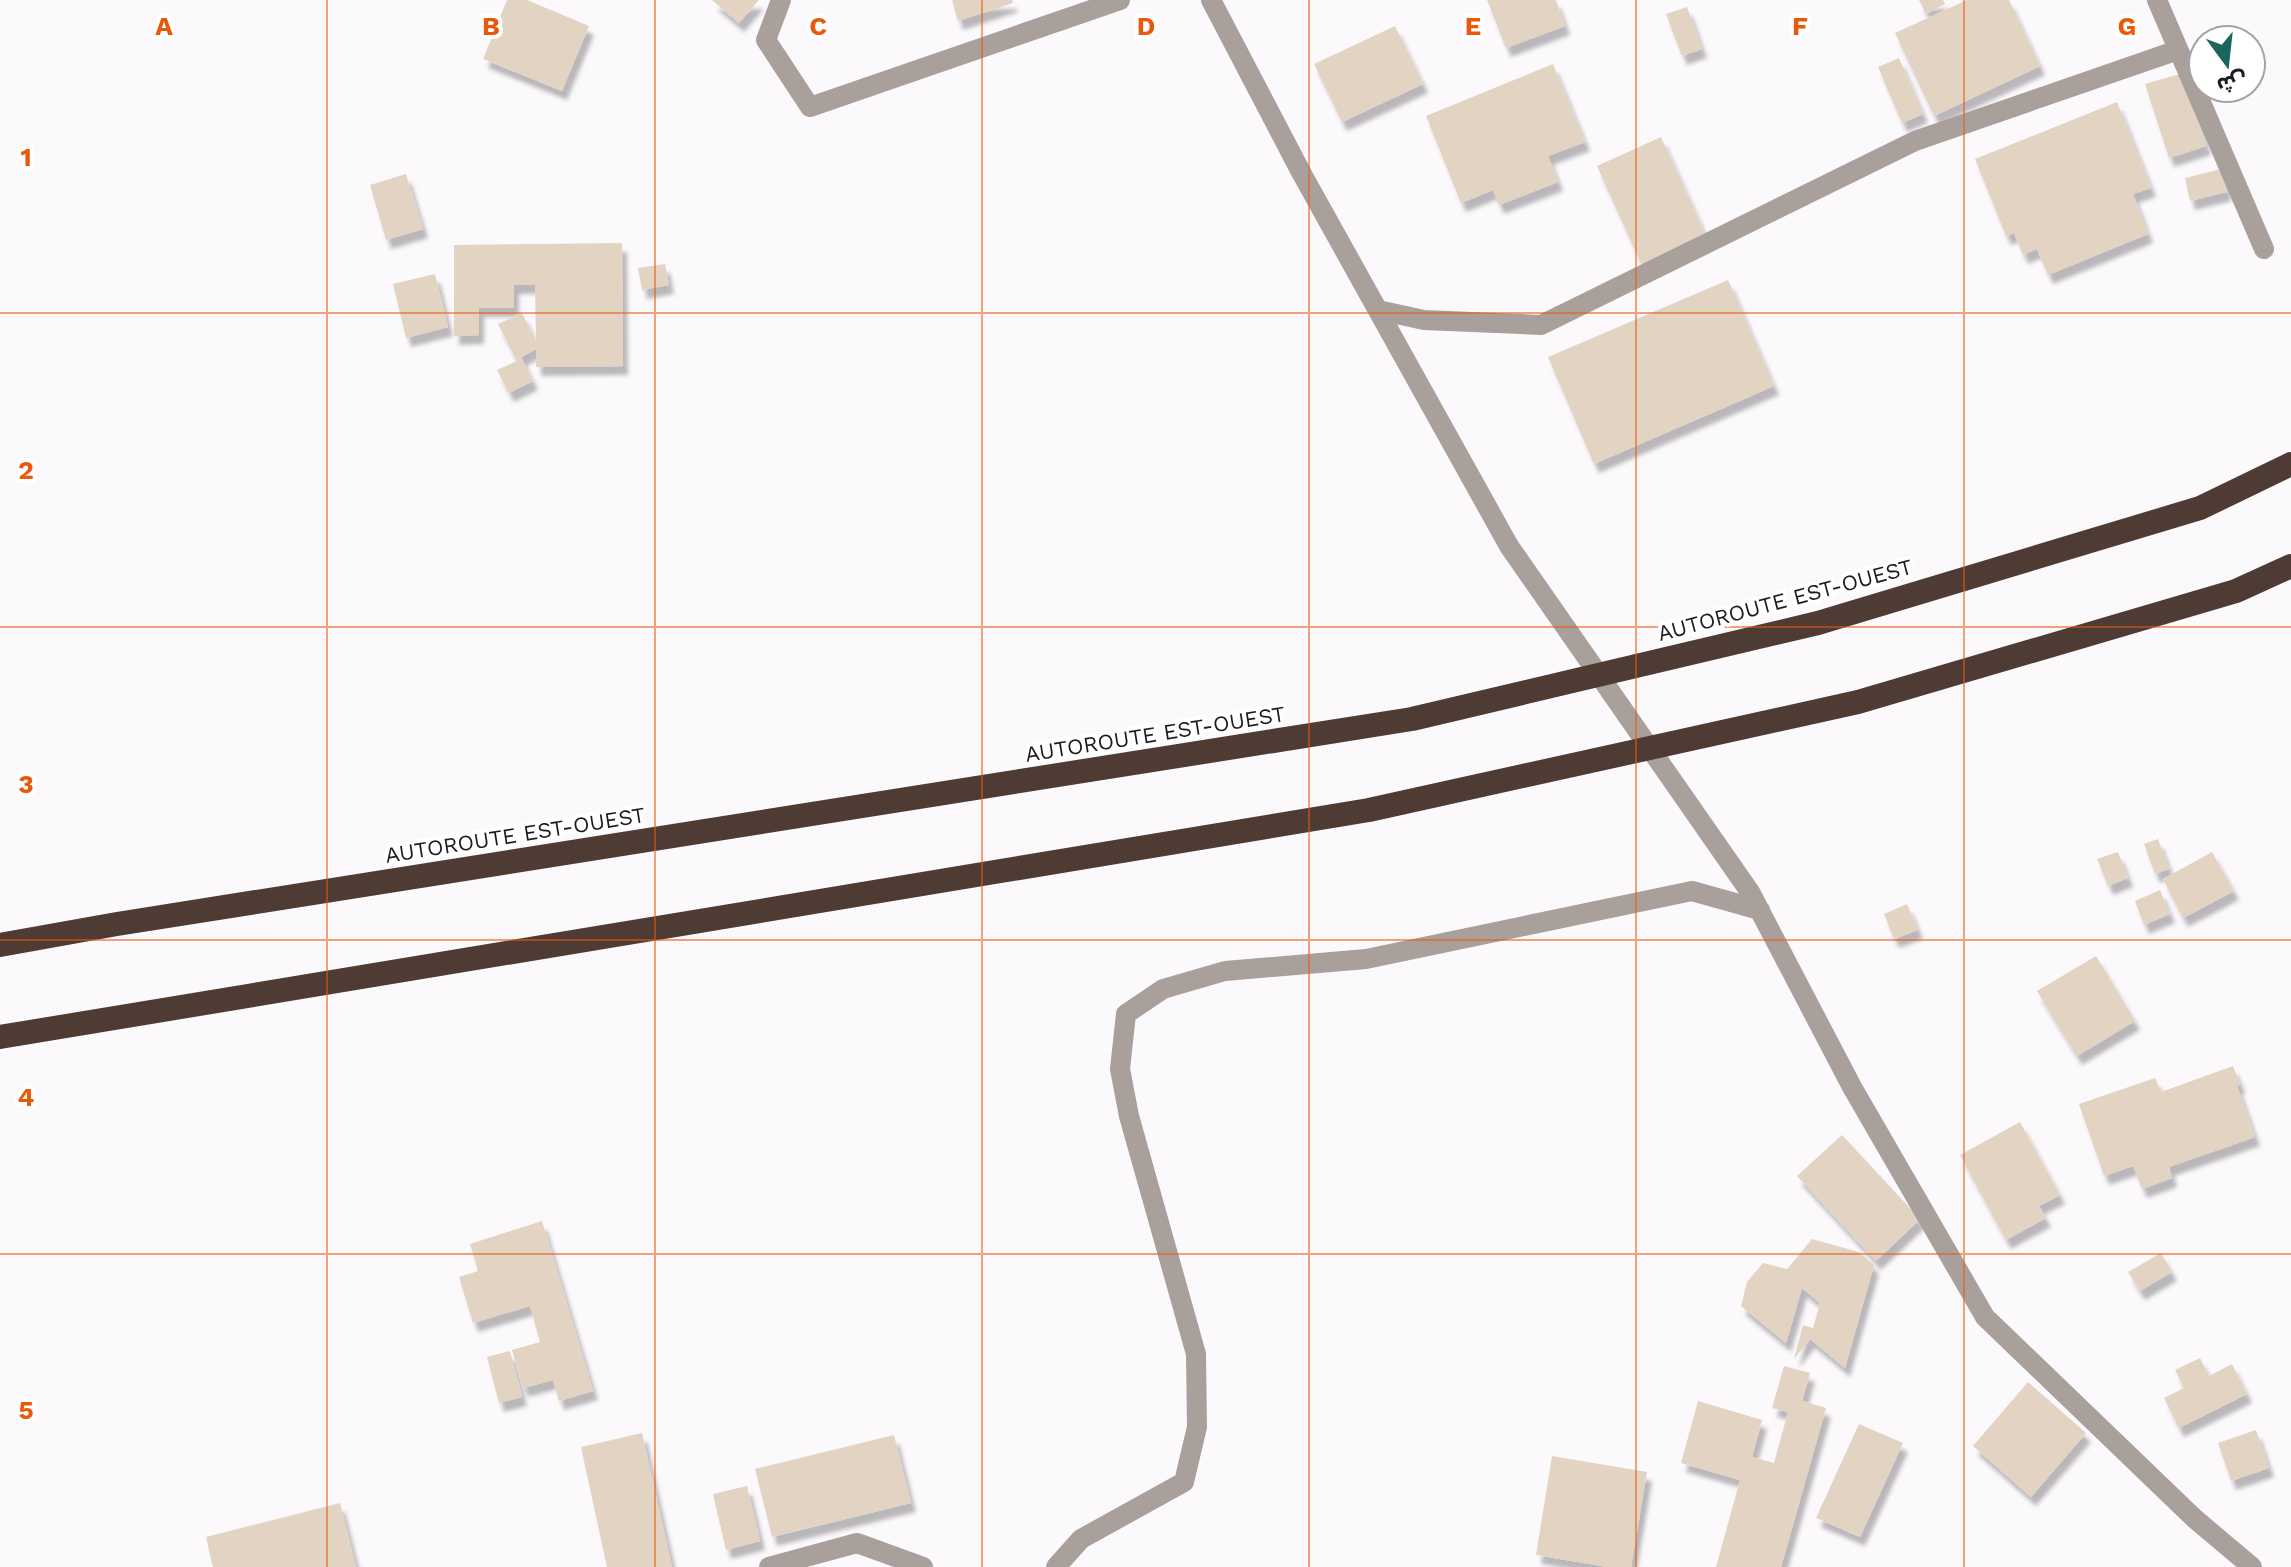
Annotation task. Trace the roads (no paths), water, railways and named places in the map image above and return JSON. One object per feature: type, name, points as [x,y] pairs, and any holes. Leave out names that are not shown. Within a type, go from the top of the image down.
[{"type":"highway","name":"AUTOROUTE EST-OUEST","points":[[0,945],[1412,719],[1818,623],[2200,508],[2291,464]]},
{"type":"highway","points":[[0,1037],[1369,810],[1858,702],[2236,591],[2291,566]]},
{"type":"street","points":[[781,0],[766,40],[810,107],[1120,0]]},
{"type":"street","points":[[1211,0],[1302,174],[1509,546],[1755,901],[1852,1087],[1985,1317],[2194,1518],[2252,1567]]},
{"type":"street","points":[[2157,0],[2264,249]]},
{"type":"street","points":[[1378,310],[1424,320],[1541,325],[1915,141],[2178,50]]},
{"type":"street","points":[[1056,1567],[1081,1539],[1184,1482],[1197,1427],[1196,1354],[1129,1116],[1120,1069],[1126,1014],[1163,989],[1225,971],[1366,959],[1692,891],[1755,901]]},
{"type":"street","points":[[769,1567],[857,1543],[923,1567]]}]
